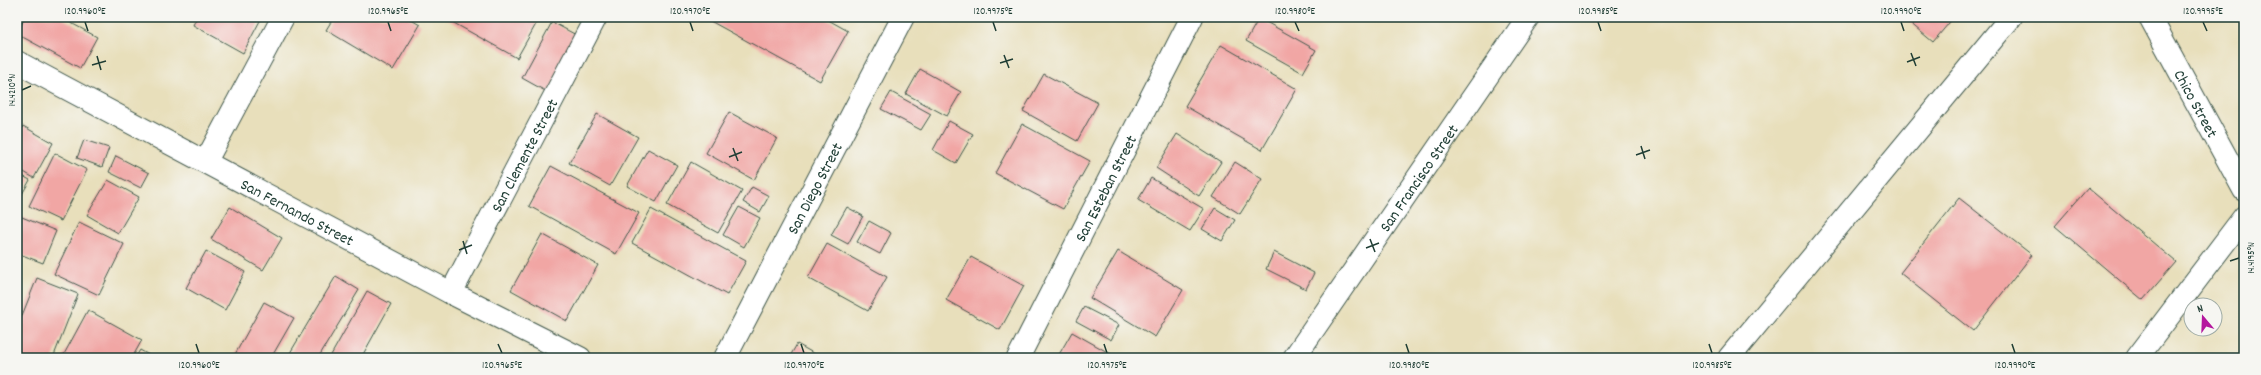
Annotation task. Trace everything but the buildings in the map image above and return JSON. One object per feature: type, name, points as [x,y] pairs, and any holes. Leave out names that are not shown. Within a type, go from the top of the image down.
[{"type":"street","points":[[206,162],[283,17]]},
{"type":"street","name":"San Clemente Street","points":[[451,293],[596,17]]},
{"type":"street","name":"San Diego Street","points":[[725,358],[903,17]]},
{"type":"street","name":"San Esteban Street","points":[[1018,358],[1192,17]]},
{"type":"street","name":"San Francisco Street","points":[[1294,358],[1528,17]]},
{"type":"street","points":[[1730,358],[2012,17]]},
{"type":"street","name":"Chico Street","points":[[2150,17],[2244,190]]},
{"type":"street","name":"San Fernando Street","points":[[17,62],[451,293],[580,358]]},
{"type":"street","points":[[2137,358],[2244,217]]}]
